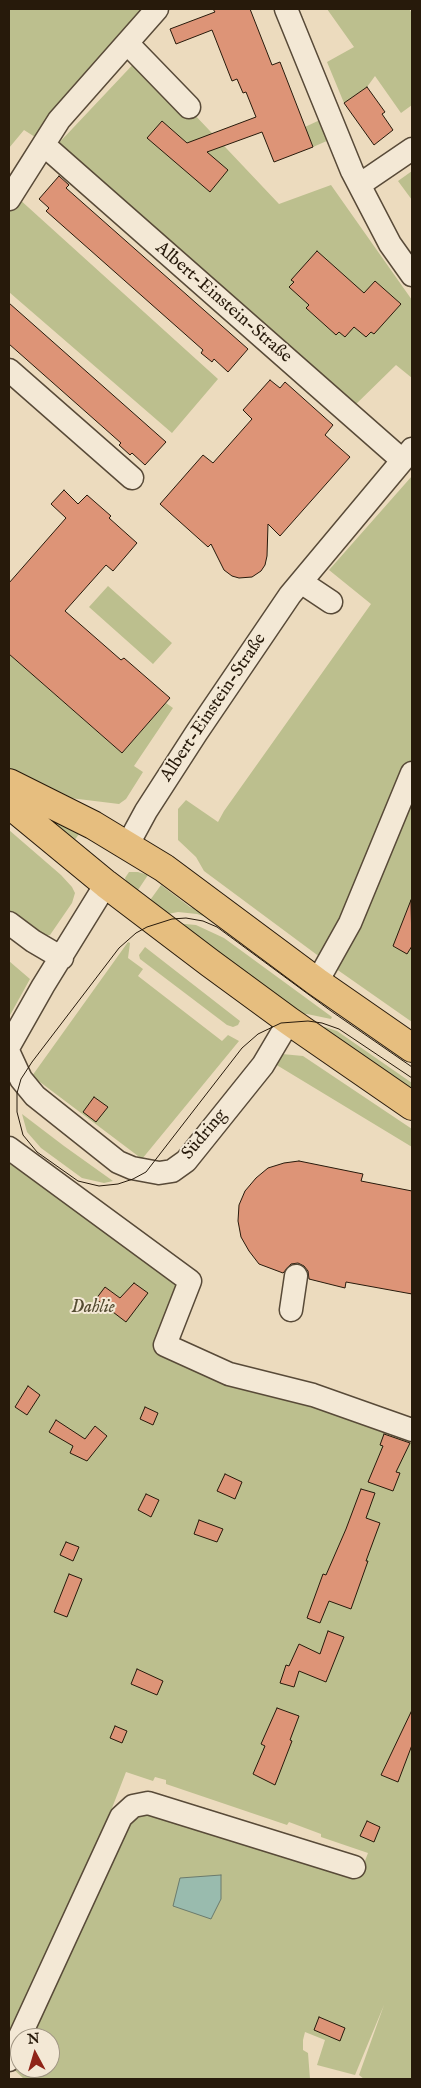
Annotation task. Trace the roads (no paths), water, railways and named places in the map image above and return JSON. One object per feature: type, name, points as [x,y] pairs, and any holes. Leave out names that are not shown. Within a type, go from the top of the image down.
[{"type":"main road","points":[[9,783],[93,825],[175,876],[317,982],[412,1048]]},
{"type":"main road","points":[[9,804],[106,884],[289,1021],[412,1106]]},
{"type":"main road","points":[[106,884],[127,846]]},
{"type":"street","points":[[9,199],[60,120],[78,97],[157,9]]},
{"type":"street","points":[[286,9],[352,171],[390,244],[412,275]]},
{"type":"street","points":[[127,43],[189,107]]},
{"type":"street","name":"Albert-Einstein-Straße","points":[[44,145],[407,454],[290,595],[197,732],[146,811],[127,846]]},
{"type":"street","points":[[365,182],[412,149]]},
{"type":"street","points":[[9,370],[132,478]]},
{"type":"street","points":[[301,582],[331,602]]},
{"type":"street","points":[[317,982],[350,923],[412,773]]},
{"type":"street","points":[[9,1046],[43,986],[106,884]]},
{"type":"street","points":[[9,923],[33,941],[62,958]]},
{"type":"street","name":"Südring","points":[[9,1053],[21,1079],[35,1096],[118,1162],[132,1168],[159,1172],[172,1171],[186,1161],[263,1065],[289,1021]]},
{"type":"street","points":[[9,1148],[190,1281],[165,1344],[229,1374],[313,1395],[412,1430]]},
{"type":"street","points":[[290,1310],[296,1276]]},
{"type":"street","points":[[9,2060],[121,1817],[133,1806],[148,1804],[354,1868]]},
{"type":"tram line","points":[[412,1067],[331,1011],[217,927],[203,921],[186,918],[172,919],[147,927],[136,933],[119,948],[21,1079],[17,1093],[17,1112],[23,1135],[37,1152],[78,1181],[99,1186],[118,1184],[146,1172],[242,1048],[258,1034],[281,1023],[308,1021],[322,1023],[339,1029],[412,1078]]},
{"type":"park label","name":"Dahlie","points":[[93,1308]]}]
